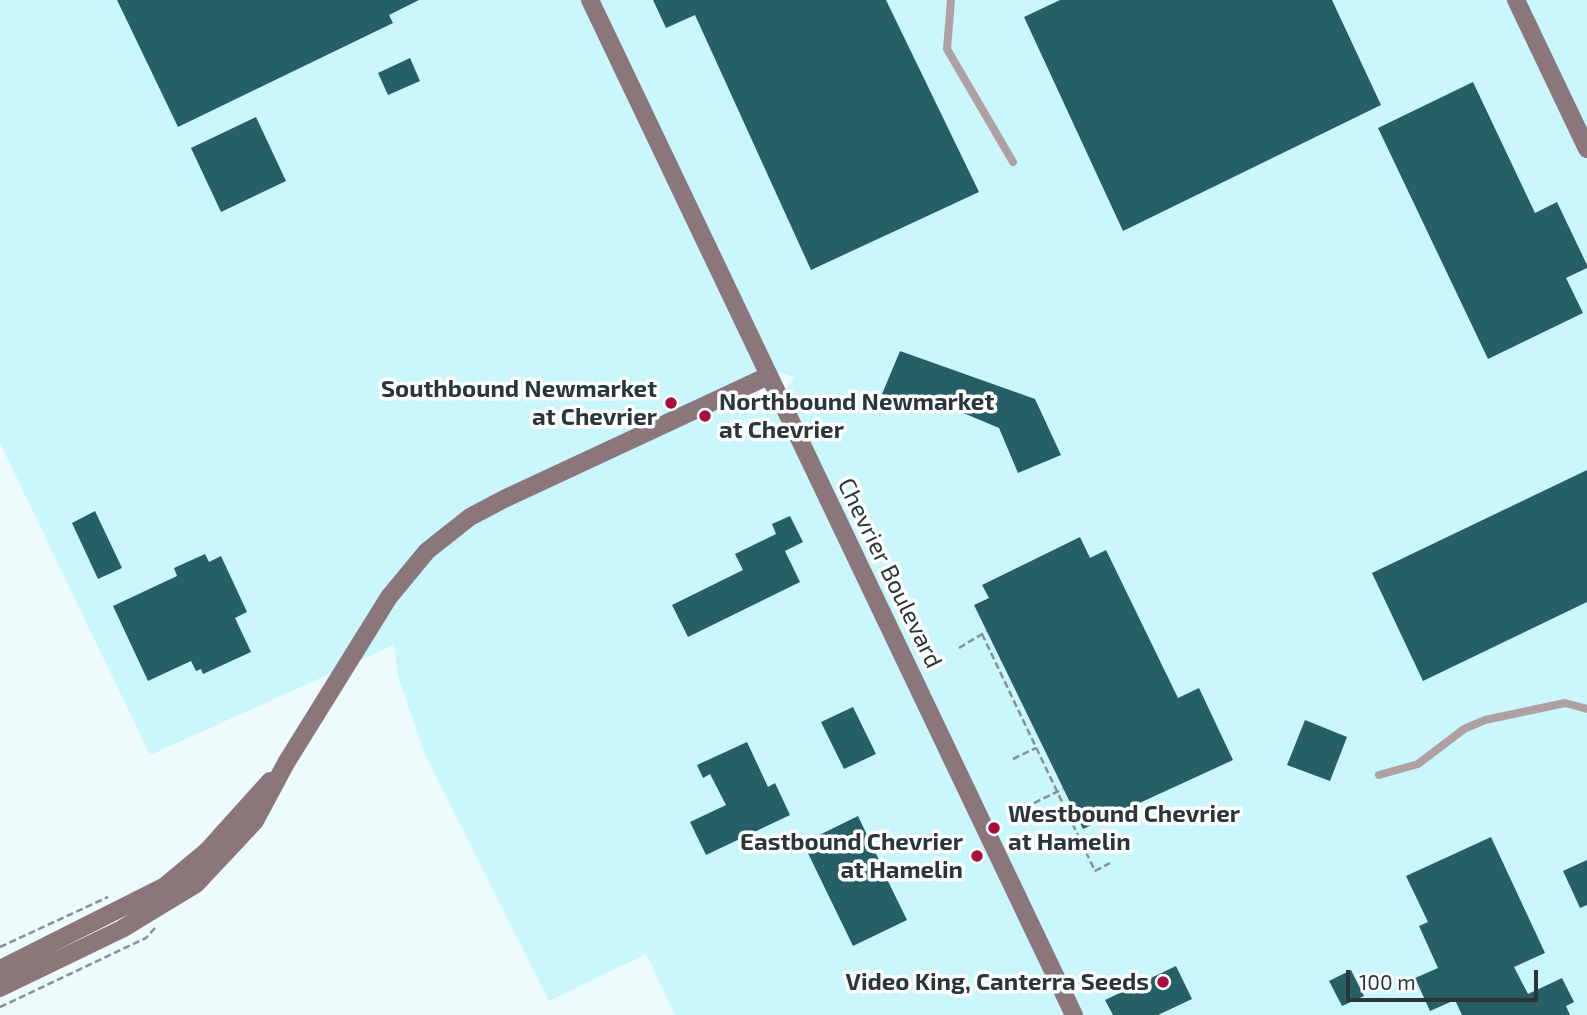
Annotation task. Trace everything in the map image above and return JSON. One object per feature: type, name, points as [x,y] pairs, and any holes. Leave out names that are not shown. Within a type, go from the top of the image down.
[{"type":"street","name":"Chevrier Boulevard","points":[[590,0],[1074,1015]]},
{"type":"street","points":[[1516,0],[1587,149]]},
{"type":"street","points":[[0,988],[122,929],[196,884],[255,821],[286,763],[389,597],[427,551],[470,517],[505,499],[768,376]]},
{"type":"street","points":[[0,969],[165,886],[207,851],[286,763]]},
{"type":"lane","points":[[951,0],[947,49],[1013,162]]},
{"type":"lane","points":[[1379,775],[1418,764],[1464,729],[1485,720],[1565,703],[1587,709]]},
{"type":"path","points":[[959,648],[987,631]]},
{"type":"path","points":[[982,634],[1096,871],[1110,863]]},
{"type":"path","points":[[997,667],[1003,663]]},
{"type":"path","points":[[1031,737],[1037,734]]},
{"type":"path","points":[[1013,759],[1036,748]]},
{"type":"path","points":[[1034,803],[1063,789]]},
{"type":"path","points":[[0,947],[101,898]]},
{"type":"path","points":[[0,1007],[146,938]]},
{"type":"shaded area","points":[[0,0],[1587,0],[1587,1015],[675,1015],[646,954],[549,1001],[425,755],[398,676],[394,645],[150,755],[0,443]],"holes":[[[765,369],[795,377],[779,399],[749,396]]]},
{"type":"building","points":[[117,0],[419,0],[389,15],[393,23],[178,127]]},
{"type":"building","points":[[653,0],[886,0],[979,192],[811,270],[695,15],[666,28]]},
{"type":"building","points":[[1060,0],[1332,0],[1381,105],[1123,231],[1024,17]]},
{"type":"building","points":[[410,58],[420,81],[388,95],[378,73]]},
{"type":"building","points":[[1473,82],[1535,213],[1557,202],[1587,265],[1587,268],[1566,278],[1583,313],[1488,359],[1378,128]]},
{"type":"building","points":[[256,117],[286,181],[221,212],[191,148]]},
{"type":"building","points":[[900,351],[1035,399],[1061,455],[1018,473],[999,428],[930,399],[927,408],[882,394]]},
{"type":"building","points":[[1587,470],[1587,602],[1423,681],[1372,573]]},
{"type":"building","points":[[95,511],[122,568],[98,579],[72,523]]},
{"type":"building","points":[[790,516],[803,542],[785,551],[800,582],[688,637],[672,605],[743,570],[735,554],[776,534],[772,524]]},
{"type":"building","points":[[1080,537],[1090,558],[1106,550],[1178,698],[1199,688],[1233,760],[1083,829],[974,605],[989,598],[982,585]]},
{"type":"building","points":[[205,554],[209,562],[221,556],[247,612],[235,618],[251,652],[203,674],[201,669],[196,671],[191,661],[148,681],[113,606],[177,576],[174,568]]},
{"type":"building","points":[[853,707],[876,754],[844,769],[821,722]]},
{"type":"building","points":[[1305,720],[1347,737],[1330,781],[1287,765]]},
{"type":"building","points":[[747,742],[768,787],[775,783],[790,815],[706,855],[690,822],[726,805],[710,774],[703,778],[697,765]]},
{"type":"building","points":[[858,816],[880,862],[885,860],[890,870],[884,873],[907,920],[853,946],[803,843]]},
{"type":"building","points":[[1491,837],[1545,953],[1514,967],[1528,994],[1562,978],[1574,1002],[1566,1006],[1570,1015],[1462,1015],[1455,1000],[1430,1011],[1415,978],[1438,968],[1419,926],[1428,922],[1406,876]]},
{"type":"building","points":[[1587,860],[1587,905],[1580,908],[1563,871]]},
{"type":"building","name":"Video King, Canterra Seeds","points":[[1176,966],[1192,999],[1158,1015],[1113,1015],[1105,1000]]},
{"type":"building","points":[[1351,970],[1364,996],[1342,1006],[1329,981]]},
{"type":"place","name":"Southbound Newmarket at Chevrier","points":[[671,403]]},
{"type":"place","name":"Northbound Newmarket at Chevrier","points":[[705,416]]},
{"type":"place","name":"Westbound Chevrier at Hamelin","points":[[994,828]]},
{"type":"place","name":"Eastbound Chevrier at Hamelin","points":[[977,856]]},
{"type":"place","name":"Video King, Canterra Seeds","points":[[1163,982]]}]
